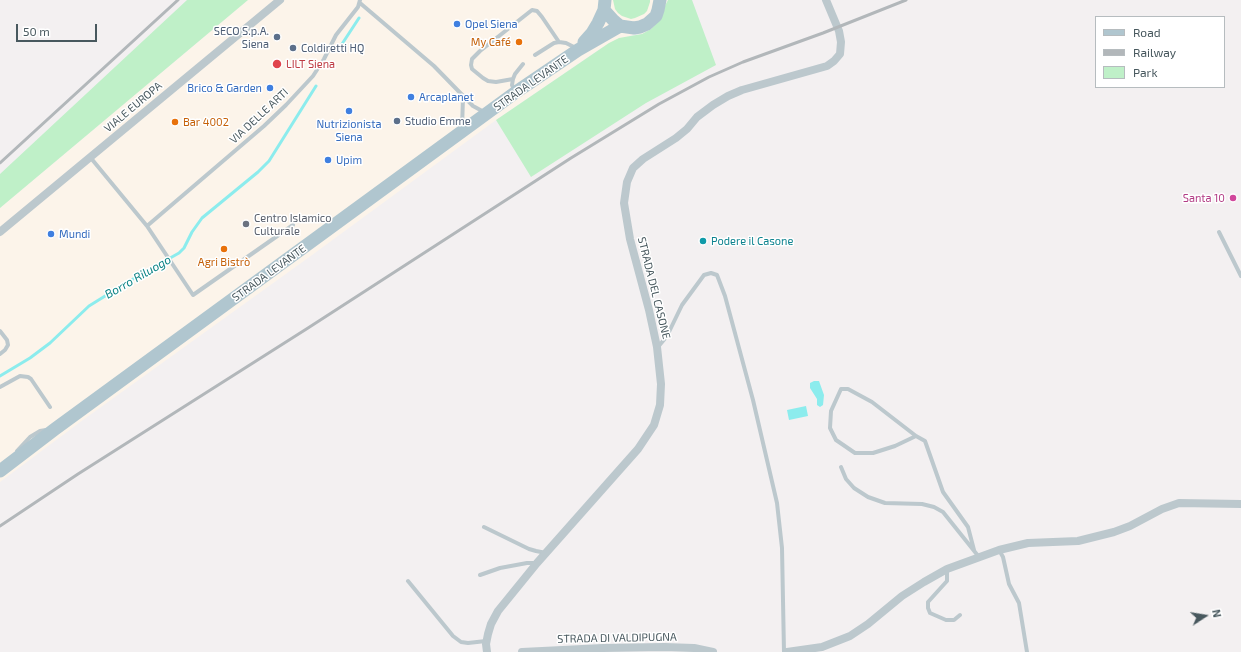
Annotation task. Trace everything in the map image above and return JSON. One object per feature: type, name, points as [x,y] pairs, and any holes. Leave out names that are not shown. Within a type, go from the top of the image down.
[{"type":"main road","points":[[620,26],[634,28],[647,24],[656,16],[660,0]]},
{"type":"main road","name":"STRADA LEVANTE","points":[[0,471],[54,429],[516,92],[578,50],[620,26],[614,21],[604,5]]},
{"type":"main road","name":"STRADA LEVANTE","points":[[578,50],[592,33],[604,5]]},
{"type":"street","name":"VIALE EUROPA","points":[[0,232],[280,0]]},
{"type":"street","name":"STRADA DEL CASONE","points":[[487,652],[486,641],[491,624],[498,611],[547,552],[638,449],[654,425],[660,405],[661,391],[657,347],[649,310],[630,239],[624,203],[627,182],[634,168],[643,159],[682,134],[697,117],[728,96],[742,90],[827,66],[834,61],[840,54],[841,42],[839,31],[826,0]]},
{"type":"street","points":[[786,652],[822,647],[850,636],[868,624],[902,596],[924,582],[977,553],[999,550],[1028,543],[1078,541],[1114,532],[1130,526],[1162,509],[1179,503],[1241,504]]},
{"type":"street","name":"STRADA DI VALDIPUGNA","points":[[522,652],[694,648],[713,652]]},
{"type":"lane","points":[[360,1],[438,70],[453,84],[463,97],[477,109],[488,113]]},
{"type":"lane","name":"VIA DELLE ARTI","points":[[147,226],[264,126],[286,105],[312,76],[324,59],[336,35],[360,1]]},
{"type":"lane","points":[[513,79],[496,82],[488,81],[472,69],[472,59],[480,50],[532,10],[537,11],[559,42]]},
{"type":"lane","points":[[534,55],[554,43],[559,42],[566,43],[578,50]]},
{"type":"lane","points":[[516,92],[512,85],[514,74],[523,64]]},
{"type":"lane","points":[[462,132],[463,97]]},
{"type":"lane","points":[[90,157],[147,226],[193,295],[293,225]]},
{"type":"lane","points":[[1219,232],[1241,276]]},
{"type":"lane","points":[[657,347],[667,336],[682,305],[704,275],[711,273],[717,275],[725,296],[751,393],[779,511],[786,652]]},
{"type":"lane","points":[[0,331],[7,340],[8,345],[0,354]]},
{"type":"lane","points":[[0,387],[24,375],[31,379],[50,407]]},
{"type":"lane","points":[[916,436],[895,446],[874,453],[855,453],[836,440],[830,428],[831,411],[841,390],[848,389],[872,402],[916,436],[925,441],[943,492],[968,527],[977,553]]},
{"type":"lane","points":[[841,467],[846,479],[854,488],[868,497],[885,503],[922,504],[934,507],[943,512],[977,553]]},
{"type":"lane","points":[[484,527],[536,552],[547,552]]},
{"type":"lane","points":[[999,550],[1003,557],[1009,584],[1019,603],[1027,652]]},
{"type":"lane","points":[[480,575],[500,568],[527,563],[538,563]]},
{"type":"lane","points":[[947,569],[947,581],[928,602],[928,608],[930,613],[946,620],[954,620],[960,615]]},
{"type":"lane","points":[[408,581],[453,636],[460,642],[468,643],[486,641]]},
{"type":"shaded area","points":[[248,0],[668,0],[655,25],[651,29],[642,34],[634,34],[601,48],[496,120],[0,482],[0,208]]},
{"type":"green space","points":[[187,0],[248,0],[0,208],[0,174]]},
{"type":"green space","points":[[613,0],[650,0],[650,2],[647,11],[644,14],[631,19],[618,13],[615,9]]},
{"type":"green space","points":[[668,0],[692,0],[716,65],[646,103],[531,177],[496,120],[609,43],[619,38],[642,34],[651,29],[655,25]]},
{"type":"water","points":[[819,381],[824,395],[823,405],[820,407],[817,405],[817,399],[810,388],[810,383]]},
{"type":"water","points":[[806,406],[808,416],[789,420],[787,410]]},
{"type":"waterway","name":"Borro Riluogo","points":[[342,44],[359,18]]},
{"type":"waterway","name":"Borro Riluogo","points":[[0,376],[30,358],[50,343],[89,306],[179,253],[184,248],[192,232],[202,218],[258,172],[269,161],[316,86]]},
{"type":"railway","points":[[0,163],[178,0]]},
{"type":"railway","points":[[0,526],[78,474],[571,158],[659,104],[709,77],[743,62],[823,33],[906,0]]},
{"type":"place","name":"Opel Siena","points":[[457,24]]},
{"type":"place","name":"SECO S.p.A. Siena","points":[[277,37]]},
{"type":"place","name":"My Café","points":[[519,42]]},
{"type":"place","name":"Coldiretti HQ","points":[[293,48]]},
{"type":"place","name":"LILT Siena","points":[[277,64]]},
{"type":"place","name":"Brico & Garden","points":[[270,88]]},
{"type":"place","name":"Arcaplanet","points":[[411,97]]},
{"type":"place","name":"Nutrizionista Siena","points":[[349,111]]},
{"type":"place","name":"Studio Emme","points":[[397,121]]},
{"type":"place","name":"Bar 4002","points":[[175,122]]},
{"type":"place","name":"Upim","points":[[328,160]]},
{"type":"place","name":"Santa 10","points":[[1233,198]]},
{"type":"place","name":"Centro Islamico Culturale","points":[[246,224]]},
{"type":"place","name":"Mundi","points":[[51,234]]},
{"type":"place","name":"Podere il Casone","points":[[703,241]]},
{"type":"place","name":"Agri Bistrò","points":[[224,249]]}]
